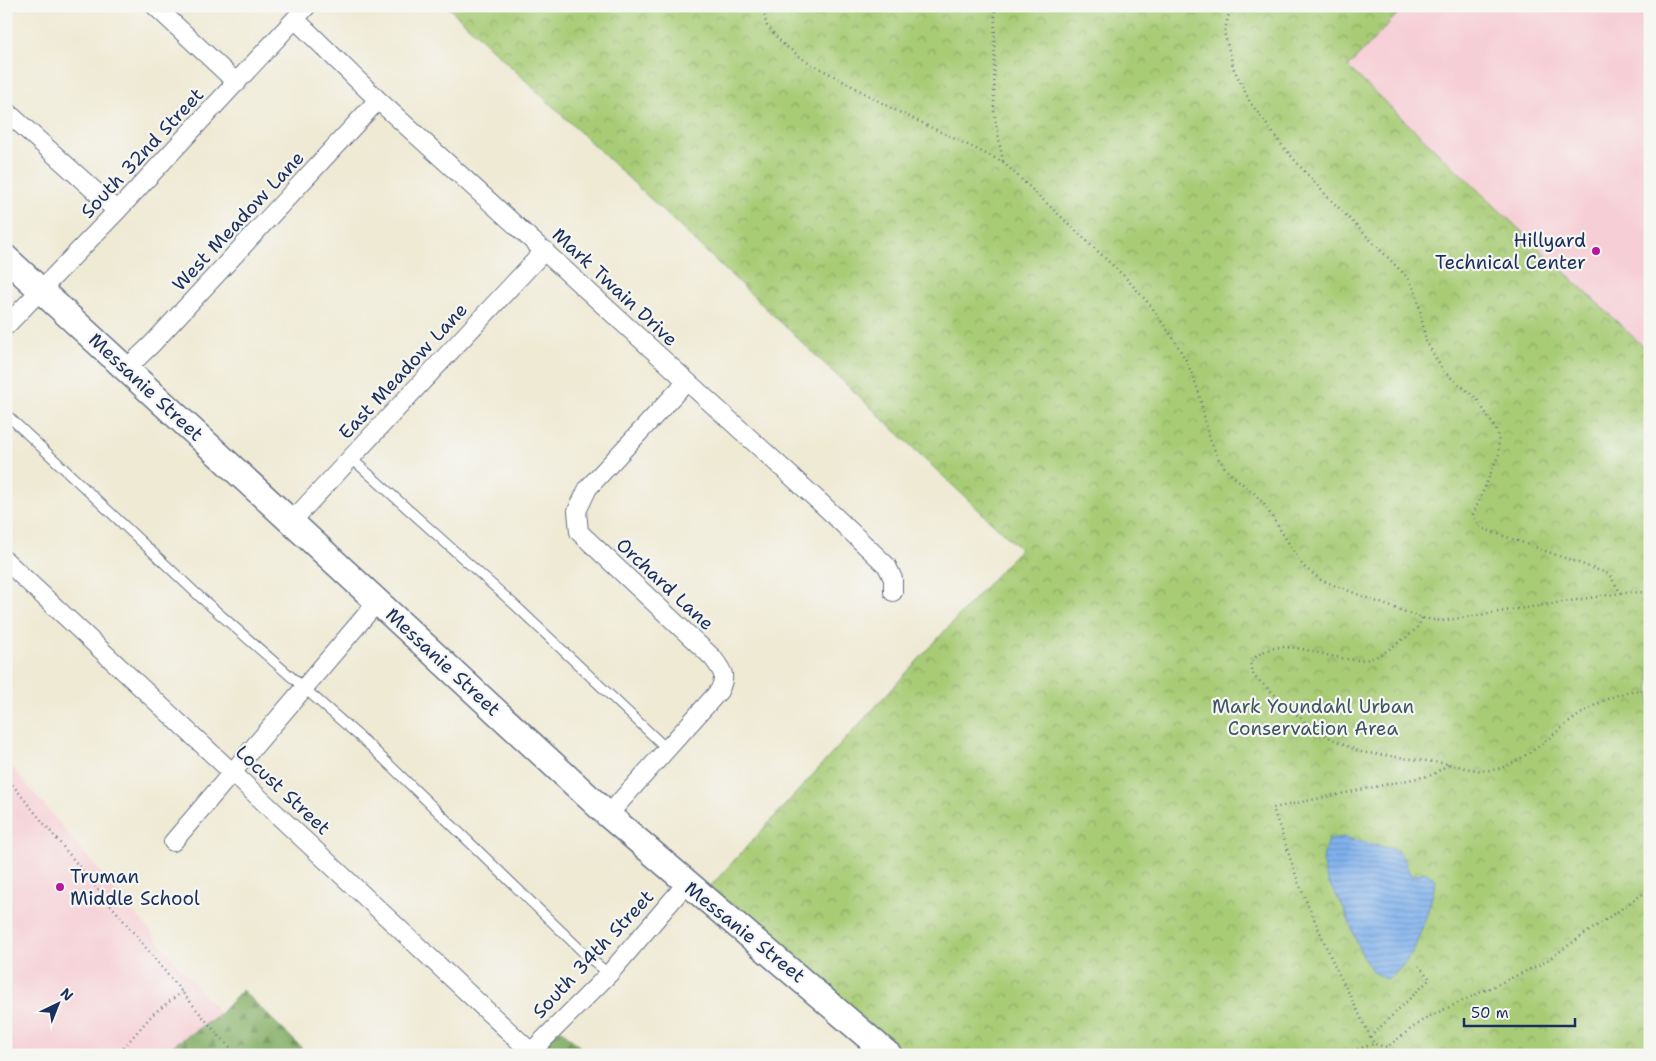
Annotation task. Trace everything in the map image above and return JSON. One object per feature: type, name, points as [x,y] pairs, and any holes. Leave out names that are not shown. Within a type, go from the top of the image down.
[{"type":"street","points":[[155,6],[237,83]]},
{"type":"street","name":"South 32nd Street","points":[[6,326],[117,211],[301,13]]},
{"type":"street","name":"Mark Twain Drive","points":[[301,13],[378,100],[545,250],[887,566],[893,579],[893,592]]},
{"type":"street","name":"West Meadow Lane","points":[[126,369],[152,344],[378,100]]},
{"type":"street","points":[[6,111],[117,211]]},
{"type":"street","name":"East Meadow Lane","points":[[292,521],[545,250]]},
{"type":"street","name":"Messanie Street","points":[[6,258],[608,815],[874,1050]]},
{"type":"street","name":"Orchard Lane","points":[[608,815],[719,691],[724,680],[722,670],[713,658],[579,532],[577,511],[588,488],[686,382]]},
{"type":"street","name":"Locust Street","points":[[6,561],[530,1052]]},
{"type":"street","points":[[173,842],[306,689],[378,601]]},
{"type":"street","name":"South 34th Street","points":[[530,1052],[609,974],[686,884]]},
{"type":"lane","points":[[6,414],[200,596],[368,744],[586,955],[609,974]]},
{"type":"lane","points":[[351,458],[517,607],[666,748]]},
{"type":"path","points":[[761,6],[767,26],[782,43],[803,58],[895,110],[1003,162],[1096,247],[1151,306],[1175,340],[1187,362],[1198,390],[1209,437],[1218,458],[1228,472],[1254,492],[1264,504],[1303,566],[1321,580],[1422,618],[1441,620],[1621,593],[1650,592]]},
{"type":"path","points":[[996,6],[994,111],[1003,162]]},
{"type":"path","points":[[1240,6],[1229,14],[1224,32],[1234,69],[1250,102],[1284,148],[1310,177],[1408,278],[1417,295],[1426,341],[1443,372],[1477,399],[1498,433],[1499,454],[1474,515],[1479,527],[1609,574],[1621,593]]},
{"type":"path","points":[[1422,618],[1419,627],[1378,657],[1361,660],[1273,646],[1258,653],[1250,663],[1254,676],[1306,723],[1332,739],[1360,752],[1449,764],[1482,771],[1502,768],[1524,757],[1584,711],[1606,697],[1633,689],[1650,688]]},
{"type":"path","points":[[1374,1044],[1332,960],[1299,884],[1273,808],[1432,775],[1449,764]]},
{"type":"path","points":[[6,777],[182,992],[238,1055]]},
{"type":"path","points":[[1338,1055],[1374,1044],[1387,1047],[1424,1019],[1543,963],[1650,889]]},
{"type":"path","points":[[1370,1037],[1430,979],[1419,966]]},
{"type":"path","points":[[117,1055],[153,1014],[182,992]]},
{"type":"shaded area","name":"Hillyard Technical Center","points":[[1405,6],[1650,6],[1650,353],[1348,67]]},
{"type":"shaded area","name":"Truman Middle School","points":[[6,760],[220,1014],[159,1055],[6,1055]]},
{"type":"green space","name":"Mark Youndahl Urban Conservation Area","points":[[447,6],[1405,6],[1348,67],[1650,353],[1650,1055],[903,1055],[874,1028],[708,889],[1020,549]]},
{"type":"green space","points":[[242,990],[309,1055],[159,1055],[220,1014]]},
{"type":"green space","points":[[560,1029],[589,1055],[536,1055]]},
{"type":"water","points":[[1344,837],[1398,852],[1403,857],[1412,876],[1425,872],[1435,879],[1430,905],[1415,947],[1404,964],[1389,979],[1380,976],[1372,970],[1365,961],[1343,907],[1328,882],[1325,873],[1323,864],[1329,839]]},
{"type":"place","name":"Hillyard Technical Center","points":[[1596,251]]},
{"type":"place","name":"Truman Middle School","points":[[60,887]]}]
